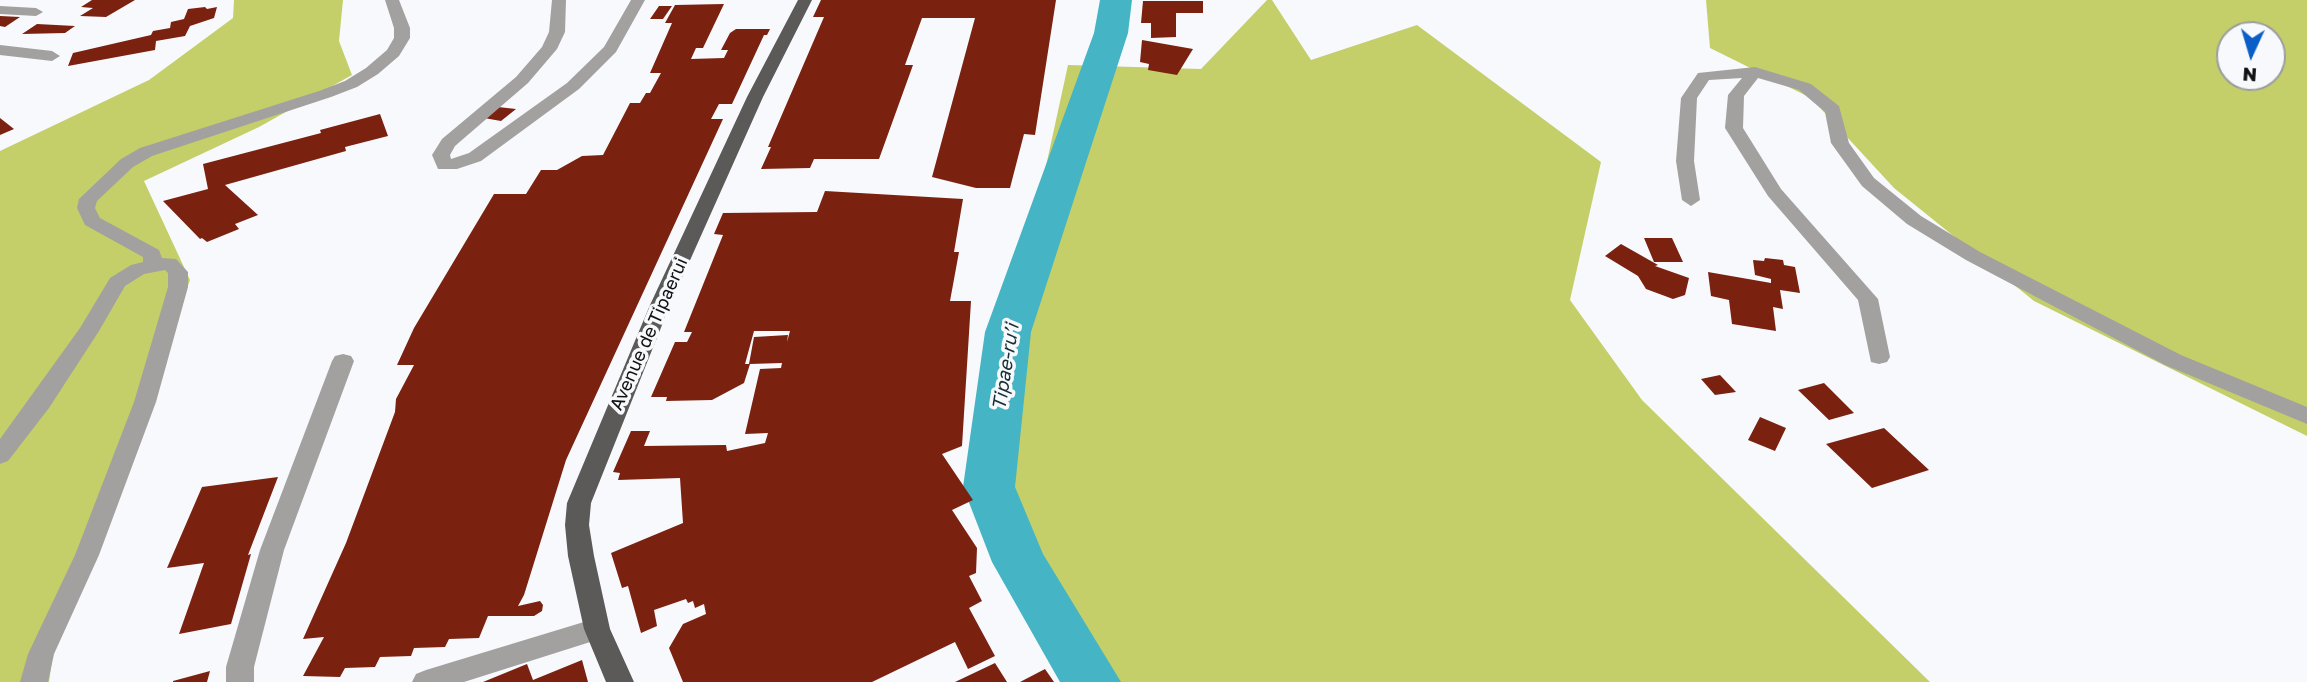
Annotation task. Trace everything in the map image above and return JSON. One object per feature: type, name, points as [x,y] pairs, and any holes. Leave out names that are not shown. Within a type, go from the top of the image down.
[{"type":"main road","name":"Avenue de Tipaerui","points":[[620,682],[597,629],[578,536],[579,503],[660,305],[755,97],[805,0]]},
{"type":"street","points":[[153,264],[152,254],[92,221],[86,208],[88,199],[127,163],[146,152],[326,94],[351,84],[372,71],[393,53],[402,38],[402,28],[392,0]]},
{"type":"street","points":[[559,0],[557,32],[548,49],[522,80],[448,143],[441,155],[444,165],[457,164],[475,157],[573,86],[610,50],[638,0]]},
{"type":"street","points":[[0,10],[36,12]]},
{"type":"street","points":[[0,50],[52,55]]},
{"type":"street","points":[[1755,72],[1736,94],[1734,128],[1774,192],[1868,299],[1879,357]]},
{"type":"street","points":[[1691,200],[1685,160],[1689,98],[1704,76],[1755,72],[1805,87],[1833,110],[1840,143],[1868,182],[1914,220],[1973,256],[2173,359],[2307,416]]},
{"type":"street","points":[[0,455],[76,351],[117,282],[138,268],[169,263],[178,272],[178,287],[145,402],[87,555],[41,654],[34,682]]},
{"type":"street","points":[[240,682],[240,667],[272,550],[343,360]]},
{"type":"street","points":[[426,682],[597,629]]},
{"type":"green space","points":[[234,0],[343,0],[339,41],[352,75],[259,127],[144,181],[190,280],[54,647],[49,682],[0,682],[0,151],[149,80],[233,18]]},
{"type":"green space","points":[[1267,0],[1272,0],[1311,60],[1417,25],[1601,162],[1570,300],[1642,400],[1930,682],[1098,682],[1049,610],[995,472],[993,347],[1006,288],[1036,212],[1068,65],[1201,69]]},
{"type":"green space","points":[[1706,0],[2307,0],[2307,436],[2034,301],[1894,188],[1811,98],[1710,48]]},
{"type":"building","points":[[92,0],[135,0],[106,17],[80,16],[93,8],[81,7]]},
{"type":"building","points":[[821,0],[1056,0],[1035,135],[1024,134],[1010,188],[976,188],[932,177],[975,18],[922,18],[905,65],[913,65],[879,159],[814,159],[810,168],[761,169],[824,17],[813,17]]},
{"type":"building","points":[[1143,1],[1203,1],[1203,13],[1176,13],[1176,37],[1151,38],[1151,23],[1141,23]]},
{"type":"building","points":[[724,4],[703,48],[696,48],[691,59],[724,58],[728,50],[721,50],[730,33],[736,29],[770,29],[767,35],[764,35],[732,104],[719,104],[711,119],[723,119],[566,460],[524,595],[518,606],[540,601],[543,605],[542,611],[534,616],[488,616],[479,638],[449,639],[445,647],[414,648],[411,656],[380,657],[375,667],[345,668],[340,677],[303,676],[324,637],[303,639],[346,543],[395,412],[396,399],[414,365],[397,365],[414,328],[494,194],[526,194],[541,170],[557,170],[582,156],[603,155],[630,103],[640,103],[646,93],[650,93],[661,73],[650,73],[672,23],[665,23],[675,5]]},
{"type":"building","points":[[659,6],[672,6],[663,19],[650,19]]},
{"type":"building","points":[[217,7],[214,18],[190,26],[185,36],[156,41],[155,50],[68,66],[73,53],[151,35],[153,31],[170,28],[171,22],[184,19],[188,9]]},
{"type":"building","points":[[0,16],[20,17],[5,27],[0,26]]},
{"type":"building","points":[[37,24],[75,26],[65,33],[22,34]]},
{"type":"building","points":[[1142,40],[1193,49],[1177,75],[1148,70],[1149,64],[1140,62]]},
{"type":"building","points":[[498,107],[516,109],[501,121],[484,118]]},
{"type":"building","points":[[380,114],[388,136],[345,147],[346,151],[225,185],[258,215],[235,224],[239,229],[207,242],[200,239],[163,201],[208,189],[203,164],[321,133],[320,130]]},
{"type":"building","points":[[0,118],[14,129],[0,135]]},
{"type":"building","points":[[825,191],[963,199],[954,252],[959,252],[950,301],[971,301],[962,446],[942,454],[973,500],[952,510],[977,548],[976,573],[969,576],[982,601],[969,608],[995,656],[968,669],[955,642],[872,682],[683,682],[669,648],[683,624],[706,614],[704,604],[695,608],[693,601],[688,603],[686,599],[654,610],[657,626],[641,633],[628,586],[622,588],[611,553],[683,523],[680,478],[618,480],[620,473],[613,472],[631,431],[650,431],[644,446],[726,445],[727,451],[765,443],[768,433],[745,434],[760,369],[781,368],[782,363],[750,364],[744,383],[712,400],[666,401],[667,397],[651,397],[675,342],[687,342],[692,332],[684,332],[723,235],[714,234],[723,213],[817,212]],"holes":[[[754,331],[790,331],[787,342],[788,335],[754,337],[749,364],[745,364]]]},
{"type":"building","points":[[1644,238],[1672,238],[1683,262],[1654,262]]},
{"type":"building","points":[[1621,244],[1658,265],[1655,266],[1689,278],[1685,295],[1673,299],[1646,289],[1638,276],[1605,256]]},
{"type":"building","points":[[1765,258],[1783,260],[1784,265],[1795,267],[1800,293],[1780,290],[1783,309],[1773,307],[1776,331],[1732,324],[1729,300],[1711,296],[1708,272],[1771,283],[1771,279],[1755,275],[1753,260],[1764,261]]},
{"type":"building","points":[[1720,375],[1736,392],[1715,395],[1701,379]]},
{"type":"building","points":[[1824,383],[1854,413],[1829,420],[1798,390]]},
{"type":"building","points":[[1760,417],[1786,428],[1775,451],[1748,440]]},
{"type":"building","points":[[1884,428],[1929,470],[1872,488],[1826,444]]},
{"type":"building","points":[[278,477],[248,555],[251,554],[231,624],[179,634],[204,563],[167,568],[202,487]]},
{"type":"building","points":[[582,660],[588,682],[483,682],[527,664],[533,680]]},
{"type":"building","points":[[995,663],[1007,682],[955,682]]},
{"type":"building","points":[[1045,669],[1054,682],[1020,682]]},
{"type":"building","points":[[210,671],[207,682],[173,682],[173,681]]},
{"type":"waterway","name":"Tipae-ru’i","points":[[1091,682],[1019,562],[989,487],[1008,332],[1111,33],[1116,0]]}]
